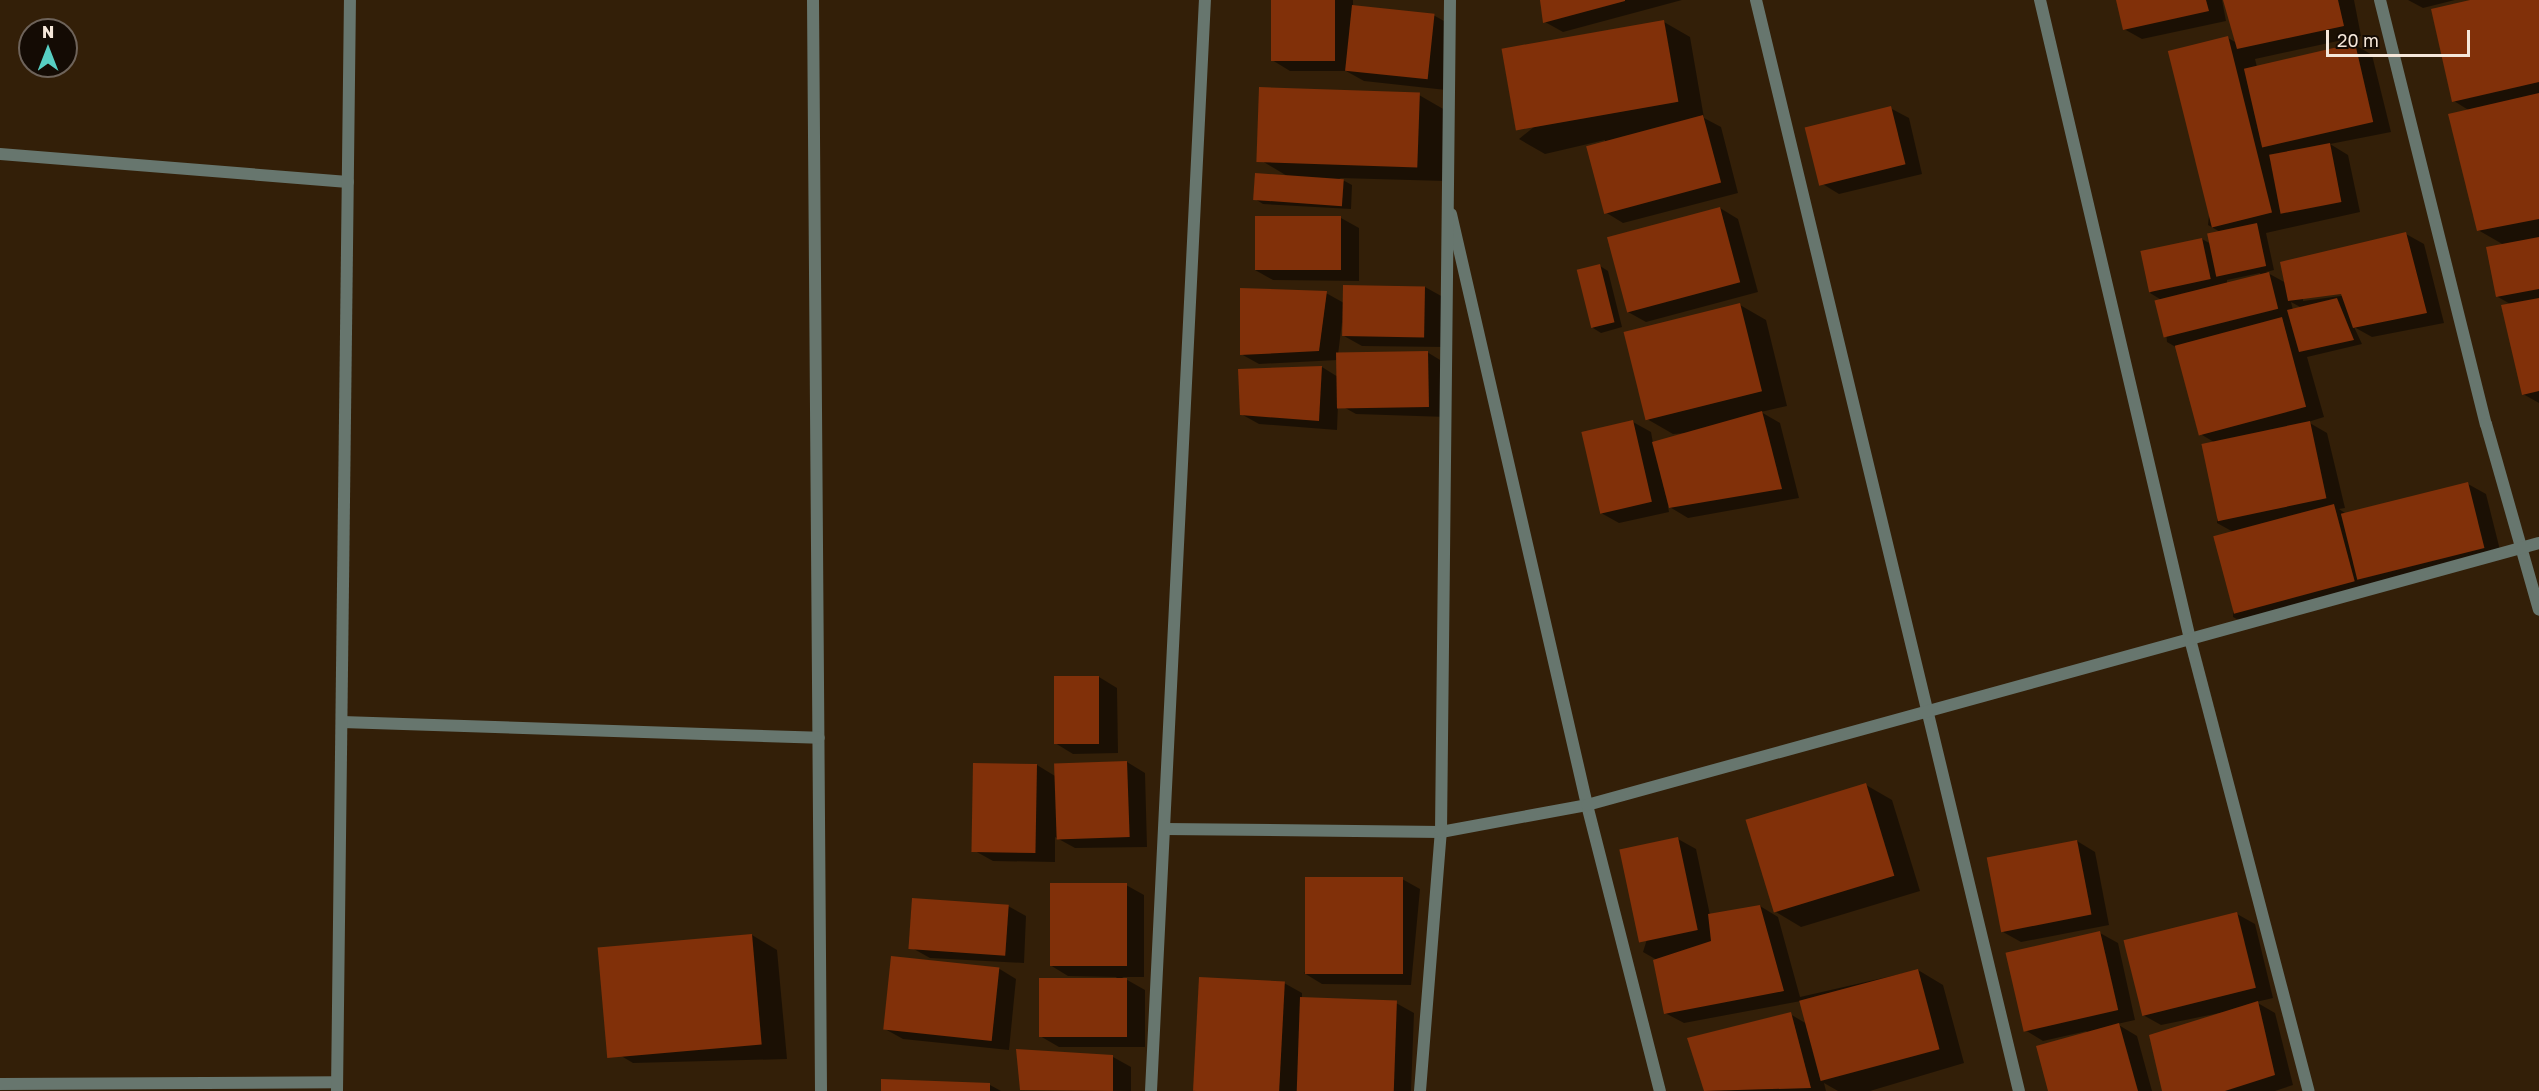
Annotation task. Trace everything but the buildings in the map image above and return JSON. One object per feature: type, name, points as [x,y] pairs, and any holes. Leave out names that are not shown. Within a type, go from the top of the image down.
[{"type":"street","points":[[8,1087],[337,1086],[350,0]]},
{"type":"street","points":[[813,0],[821,1091]]},
{"type":"street","points":[[1151,1091],[1205,0]]},
{"type":"street","points":[[1420,1091],[1441,832],[1450,0]]},
{"type":"street","points":[[1756,0],[2019,1091]]},
{"type":"street","points":[[2040,0],[2190,639],[2309,1091]]},
{"type":"street","points":[[2380,0],[2483,413],[2539,610]]},
{"type":"street","points":[[0,154],[348,182]]},
{"type":"street","points":[[1447,196],[1587,805],[1660,1091]]},
{"type":"street","points":[[1165,829],[1441,832],[1587,805],[2539,543]]},
{"type":"street","points":[[342,722],[819,738]]}]
